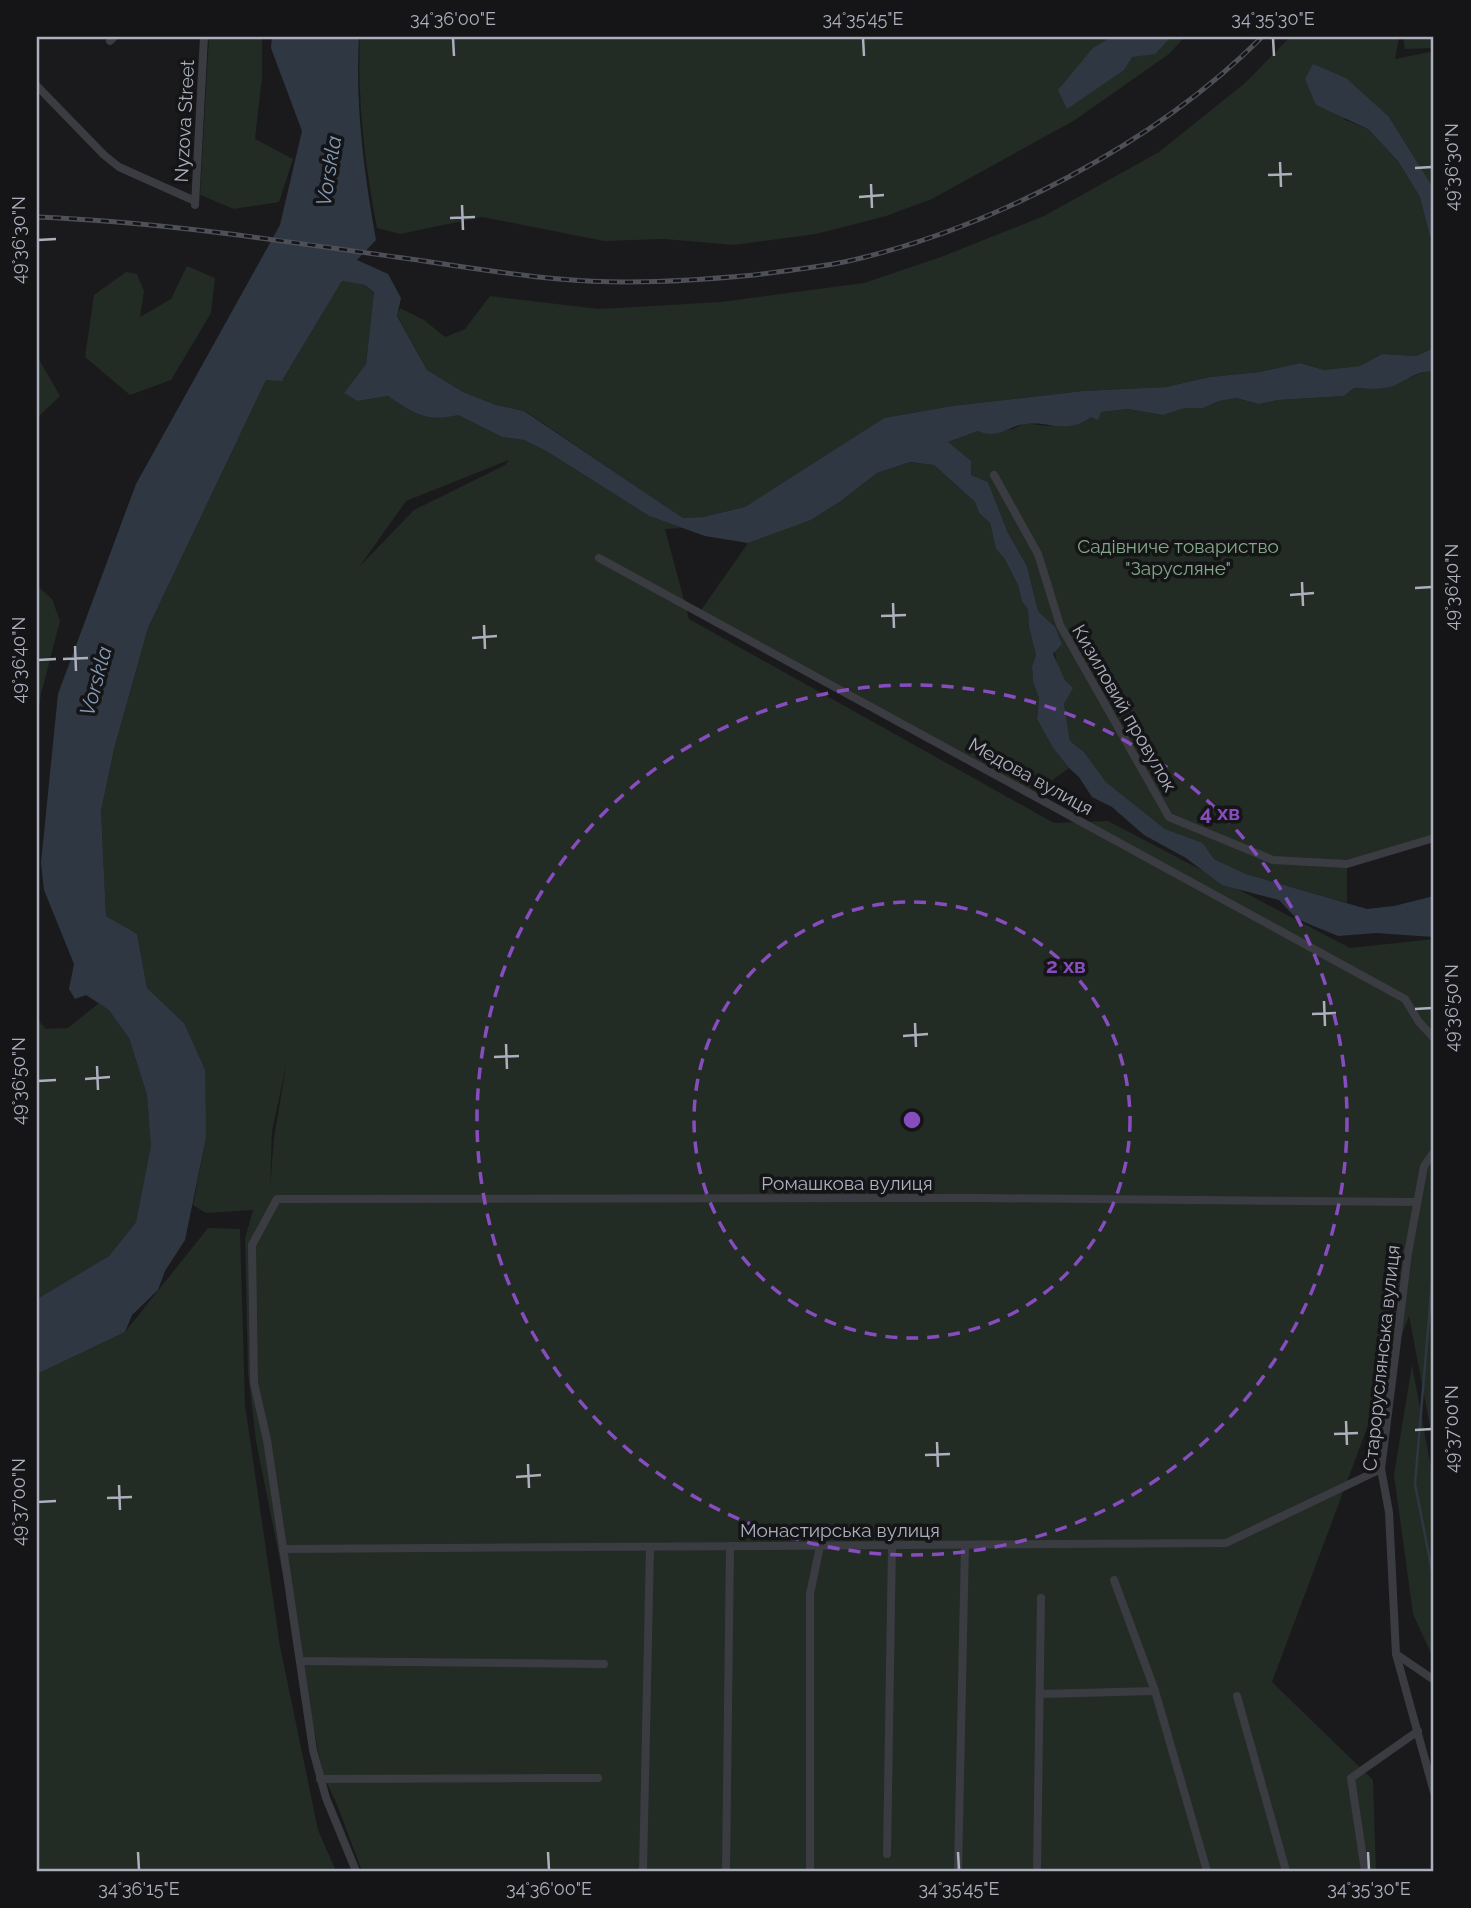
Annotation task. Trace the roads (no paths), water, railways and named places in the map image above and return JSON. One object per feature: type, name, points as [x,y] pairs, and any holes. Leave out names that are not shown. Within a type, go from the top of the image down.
[{"type":"street","name":"Nyzova Street","points":[[37,86],[119,167],[195,204],[204,37]]},
{"type":"street","name":"Кизиловий провулок","points":[[994,475],[1038,554],[1060,625],[1168,817],[1273,860],[1347,864],[1434,838]]},
{"type":"street","name":"Медова вулиця","points":[[599,558],[1405,999],[1419,1022],[1434,1038]]},
{"type":"street","name":"Староруслянська вулиця","points":[[1434,1152],[1424,1166],[1408,1254],[1381,1469],[1389,1512],[1396,1654],[1434,1792]]},
{"type":"street","name":"Ромашкова вулиця","points":[[283,1549],[267,1440],[254,1383],[253,1342],[252,1245],[278,1199],[976,1198],[1417,1202]]},
{"type":"street","name":"Монастирська вулиця","points":[[283,1549],[1226,1543],[1381,1469]]},
{"type":"street","points":[[887,1854],[892,1545]]},
{"type":"street","points":[[958,1871],[965,1545]]},
{"type":"street","points":[[643,1871],[650,1546]]},
{"type":"street","points":[[726,1871],[730,1546]]},
{"type":"street","points":[[810,1871],[810,1594],[820,1546]]},
{"type":"street","points":[[283,1549],[320,1779],[356,1871]]},
{"type":"street","points":[[1114,1580],[1155,1691],[1207,1871]]},
{"type":"street","points":[[1037,1871],[1041,1598]]},
{"type":"street","points":[[1396,1654],[1434,1680]]},
{"type":"street","points":[[300,1661],[604,1664]]},
{"type":"street","points":[[1040,1694],[1155,1691]]},
{"type":"street","points":[[1237,1696],[1286,1871]]},
{"type":"street","points":[[1365,1871],[1351,1778],[1418,1731]]},
{"type":"street","points":[[320,1779],[598,1778]]},
{"type":"water","name":"Vorskla","points":[[272,37],[359,37],[358,88],[362,139],[376,240],[357,260],[388,274],[401,298],[397,316],[427,370],[463,392],[496,405],[524,411],[683,518],[703,517],[745,507],[884,418],[952,406],[1083,391],[1166,387],[1300,363],[1324,370],[1360,366],[1382,354],[1416,356],[1434,348],[1434,372],[1418,374],[1388,387],[1354,388],[1344,396],[1278,400],[1259,404],[1236,398],[1203,408],[1185,408],[1163,415],[1128,409],[1101,412],[1098,420],[1091,417],[1074,425],[1026,424],[992,434],[978,431],[948,442],[971,461],[971,475],[988,482],[1008,533],[1027,566],[1038,611],[1055,627],[1062,644],[1053,654],[1065,680],[1073,688],[1064,704],[1070,741],[1084,752],[1106,782],[1165,829],[1203,843],[1214,859],[1246,874],[1367,909],[1394,906],[1434,896],[1434,937],[1376,933],[1338,936],[1297,919],[1279,900],[1222,885],[1186,858],[1144,835],[1112,807],[1092,797],[1079,777],[1053,748],[1037,719],[1039,698],[1033,682],[1032,666],[1036,655],[1028,609],[1022,602],[1018,585],[1004,558],[996,549],[990,523],[979,513],[975,502],[934,465],[910,462],[877,473],[811,520],[748,543],[705,536],[649,516],[548,452],[524,440],[502,437],[458,415],[437,418],[420,415],[388,396],[357,401],[344,393],[366,364],[374,292],[365,285],[342,281],[282,381],[266,380],[148,628],[114,749],[101,811],[106,916],[137,934],[147,988],[184,1023],[205,1070],[206,1138],[185,1240],[165,1271],[158,1290],[132,1315],[125,1332],[37,1374],[37,1299],[109,1256],[136,1222],[151,1146],[147,1095],[129,1038],[109,1010],[86,995],[75,999],[69,989],[74,964],[44,890],[41,863],[58,694],[136,484],[280,225],[302,131],[271,48]]},
{"type":"water","points":[[1111,37],[1180,37],[1169,39],[1155,54],[1132,57],[1124,70],[1067,109],[1058,90],[1093,48]]},
{"type":"water","points":[[1313,64],[1346,78],[1389,117],[1434,189],[1434,245],[1420,197],[1398,161],[1368,129],[1316,105],[1305,79]]},
{"type":"waterway","points":[[1434,1258],[1415,1484],[1434,1581]]},
{"type":"railway","points":[[37,217],[183,228],[583,281],[681,280],[810,268],[900,247],[956,228],[1012,205],[1068,177],[1122,146],[1172,112],[1220,76],[1262,37]]},
{"type":"park label","name":"Садівниче товариство \"Зарусляне\"","points":[[1178,557]]}]
